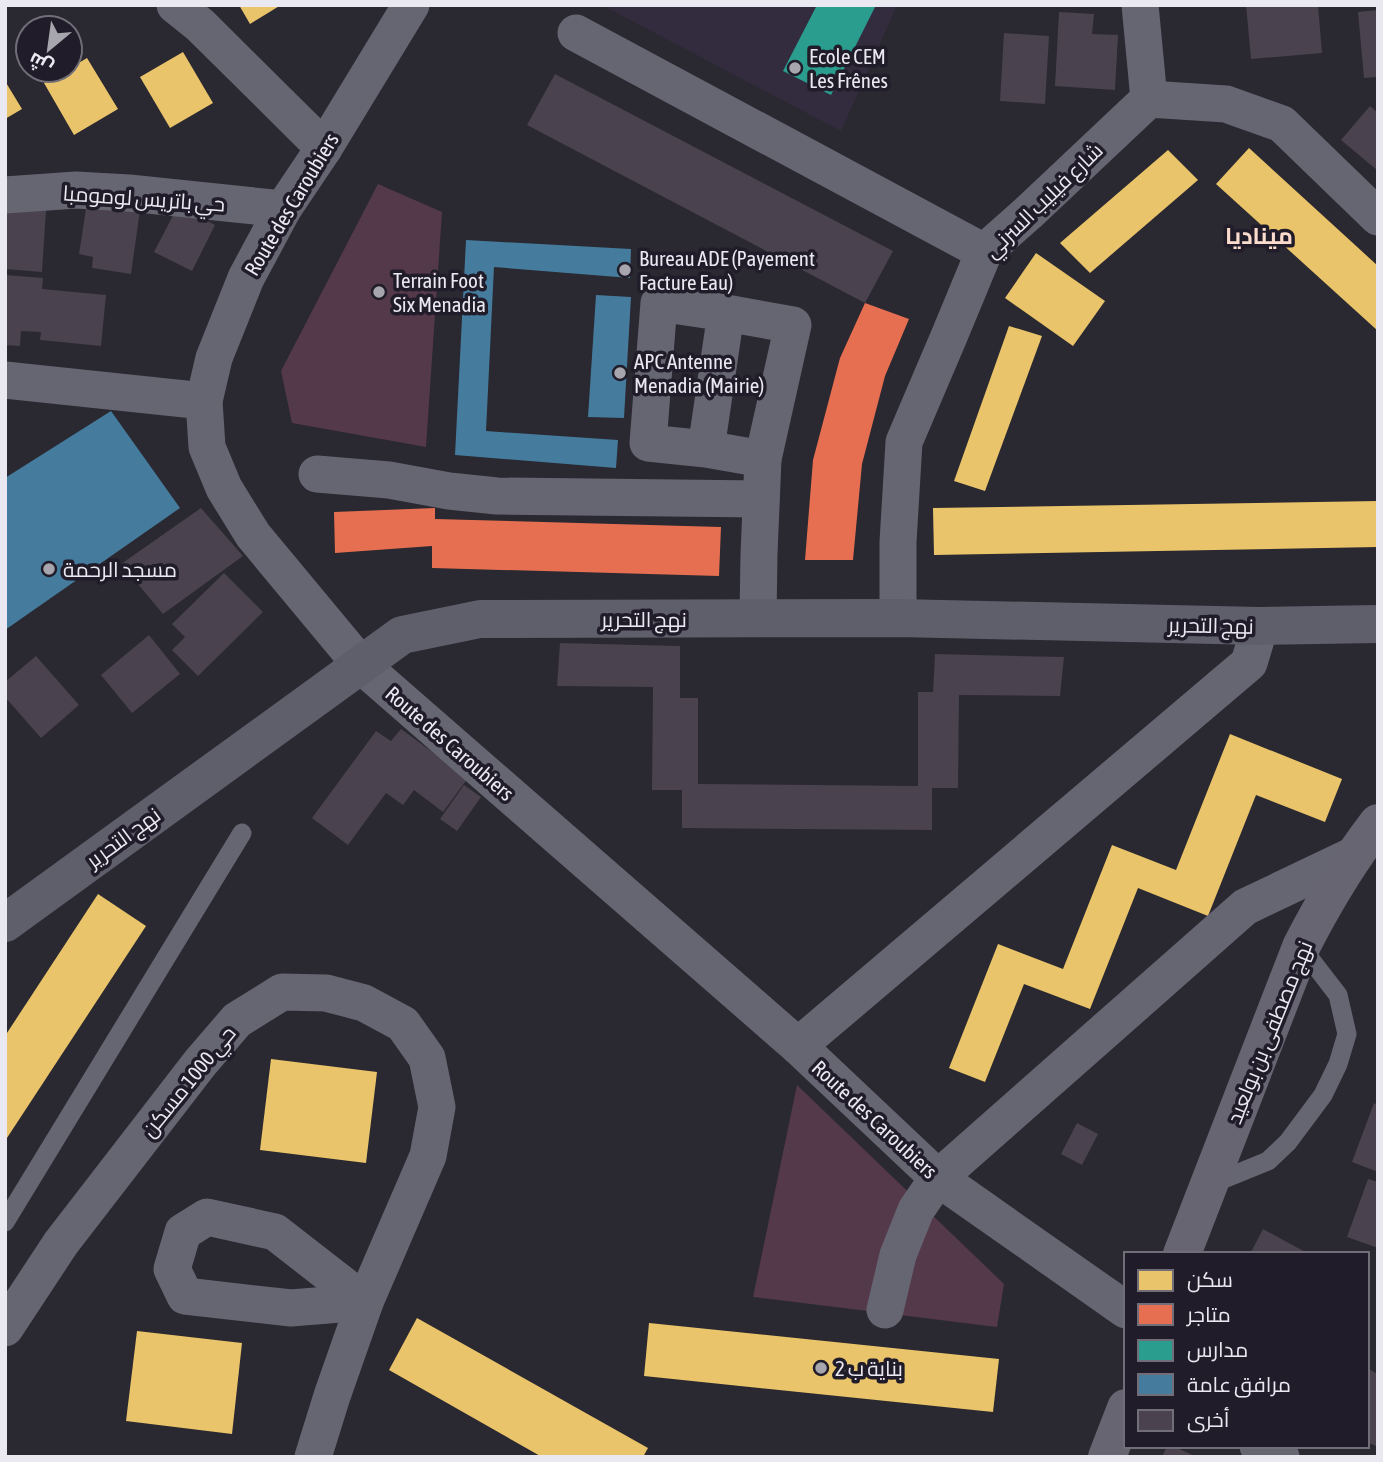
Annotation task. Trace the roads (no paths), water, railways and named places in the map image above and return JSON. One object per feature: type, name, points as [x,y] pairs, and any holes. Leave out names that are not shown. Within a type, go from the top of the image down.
[{"type":"main road","name":"نهج مصطفى بن بولعيد","points":[[1183,1252],[1301,947],[1352,856],[1378,823]]},
{"type":"main road","points":[[1107,1457],[1124,1413]]},
{"type":"street","points":[[175,5],[200,24],[324,148]]},
{"type":"street","name":"Route des Caroubiers","points":[[411,5],[324,148],[283,209],[246,278],[214,358],[204,401],[207,447],[223,488],[253,535],[361,665],[798,1046],[938,1178],[1124,1309]]},
{"type":"street","points":[[1140,5],[1149,99],[1226,104],[1282,124],[1378,218]]},
{"type":"street","points":[[576,33],[984,252]]},
{"type":"street","name":"شارع فيليب السرني","points":[[898,618],[898,542],[904,442],[984,252],[1149,99]]},
{"type":"street","name":"حي باتريس لومومبا","points":[[5,195],[76,190],[283,209]]},
{"type":"street","points":[[758,618],[763,459],[793,325],[659,303],[648,443],[763,459]]},
{"type":"street","points":[[706,449],[726,313]]},
{"type":"street","points":[[5,380],[204,401]]},
{"type":"street","points":[[317,474],[388,480],[497,496],[761,499]]},
{"type":"street","name":"نهج التحرير","points":[[5,923],[402,635],[480,619],[898,618],[1260,626],[1378,624]]},
{"type":"street","points":[[798,1046],[1249,663],[1260,626]]},
{"type":"street","points":[[885,1310],[898,1255],[916,1210],[938,1178],[1245,907],[1352,856]]},
{"type":"street","name":"حي 1000 مسكن","points":[[5,1328],[61,1242],[200,1063],[237,1020],[282,992],[326,993],[364,1003],[403,1024],[427,1058],[437,1107],[428,1156],[365,1302],[313,1457]]},
{"type":"street","points":[[1262,1448],[1281,1457]]},
{"type":"lane","points":[[5,1222],[242,833]]},
{"type":"lane","points":[[1208,1185],[1268,1161],[1304,1122],[1323,1095],[1338,1064],[1347,1034],[1338,995],[1301,947]]},
{"type":"place","name":"Ecole CEM Les Frênes","points":[[795,68]]},
{"type":"place","name":"Bureau ADE (Payement Facture Eau)","points":[[625,270]]},
{"type":"place","name":"Terrain Foot Six Menadia","points":[[379,292]]},
{"type":"place","name":"APC Antenne Menadia (Mairie)","points":[[620,373]]},
{"type":"place","name":"مسجد الرحمة","points":[[49,569]]},
{"type":"place","name":"بناية ب 2","points":[[821,1368]]},
{"type":"district","name":"ميناديا","points":[[1259,236]]}]
